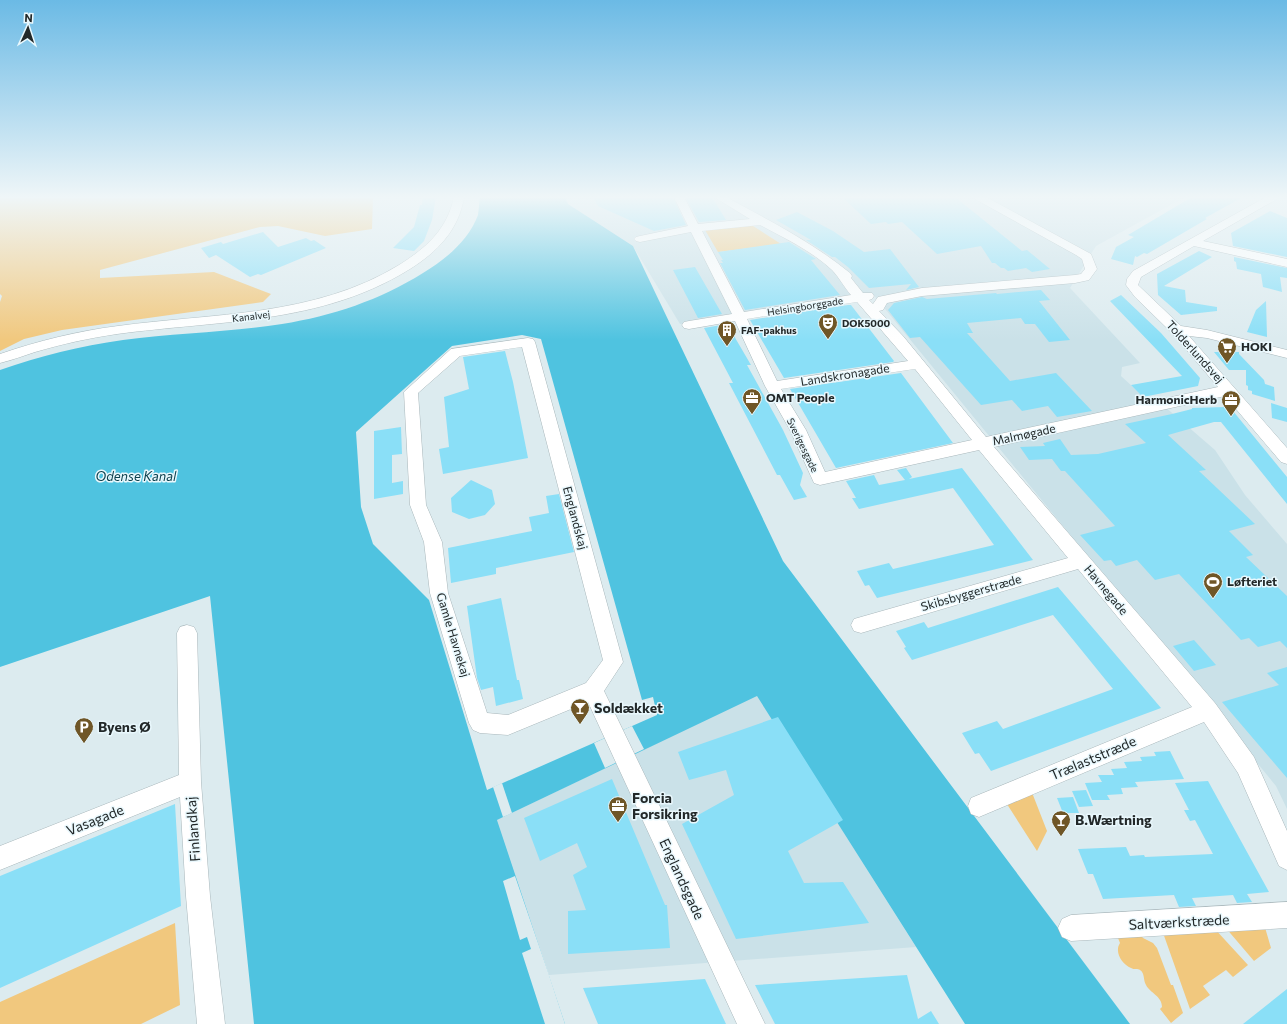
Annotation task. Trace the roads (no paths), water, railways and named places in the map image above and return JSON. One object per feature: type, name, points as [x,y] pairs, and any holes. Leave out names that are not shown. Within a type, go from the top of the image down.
[{"type":"street","name":"Kanalvej","points":[[0,359],[34,348],[89,334],[265,314],[310,306],[353,293],[394,274],[428,252],[434,245]]},
{"type":"street","name":"Sverigesgade","points":[[703,245],[739,316],[772,386],[798,430],[820,479]]},
{"type":"street","name":"Havnegade","points":[[805,245],[837,269],[868,299],[898,339],[983,444],[1208,710],[1246,765],[1287,858]]},
{"type":"street","name":"Helsingborggade","points":[[689,325],[739,316],[868,299],[883,300],[922,292],[1085,277],[1091,269],[1087,257],[1067,245]]},
{"type":"street","name":"Tolderlundsvej","points":[[1187,245],[1137,274],[1133,279],[1132,285],[1139,294],[1177,330],[1287,458]]},
{"type":"street","points":[[1202,245],[1287,263]]},
{"type":"street","points":[[1177,330],[1207,334],[1287,354]]},
{"type":"street","name":"Gamle Havnekaj","points":[[528,342],[456,352],[411,392],[418,504],[433,542],[439,593],[480,723],[508,725],[593,690]]},
{"type":"street","name":"Englandskaj","points":[[528,342],[613,662],[593,690]]},
{"type":"street","name":"Landskronagade","points":[[772,386],[918,364]]},
{"type":"street","name":"Malmøgade","points":[[820,479],[1229,390]]},
{"type":"street","name":"Skibsbyggerstræde","points":[[861,625],[1082,561]]},
{"type":"street","name":"Finlandkaj","points":[[187,633],[190,782],[198,896],[211,1024]]},
{"type":"street","name":"Englandsgade","points":[[593,690],[751,1024]]},
{"type":"street","name":"Trælaststræde","points":[[979,806],[1208,710]]},
{"type":"street","name":"Vasagade","points":[[0,858],[190,782]]},
{"type":"street","name":"Saltværkstræde","points":[[1071,928],[1287,915]]},
{"type":"water","name":"Odense Kanal","points":[[458,245],[631,245],[633,246],[783,561],[1130,1024],[965,1024],[757,696],[497,820],[565,1024],[254,1024],[210,596],[0,667],[0,370],[30,360],[91,345],[123,340],[242,329],[301,321],[355,306],[407,283],[440,262]],"holes":[[[522,335],[541,339],[642,700],[653,697],[657,715],[487,790],[429,600],[373,544],[361,507],[356,432],[452,346]]]},
{"type":"place","name":"DOK5000","points":[[828,340]]},
{"type":"place","name":"FAF-pakhus","points":[[727,347]]},
{"type":"place","name":"HOKI","points":[[1227,364]]},
{"type":"place","name":"OMT People","points":[[752,415]]},
{"type":"place","name":"HarmonicHerb","points":[[1231,417]]},
{"type":"place","name":"Løfteriet","points":[[1213,599]]},
{"type":"place","name":"Soldækket","points":[[580,725]]},
{"type":"place","name":"Byens Ø","points":[[84,744]]},
{"type":"place","name":"Forcia Forsikring","points":[[618,823]]},
{"type":"place","name":"B.Wærtning","points":[[1061,837]]}]
